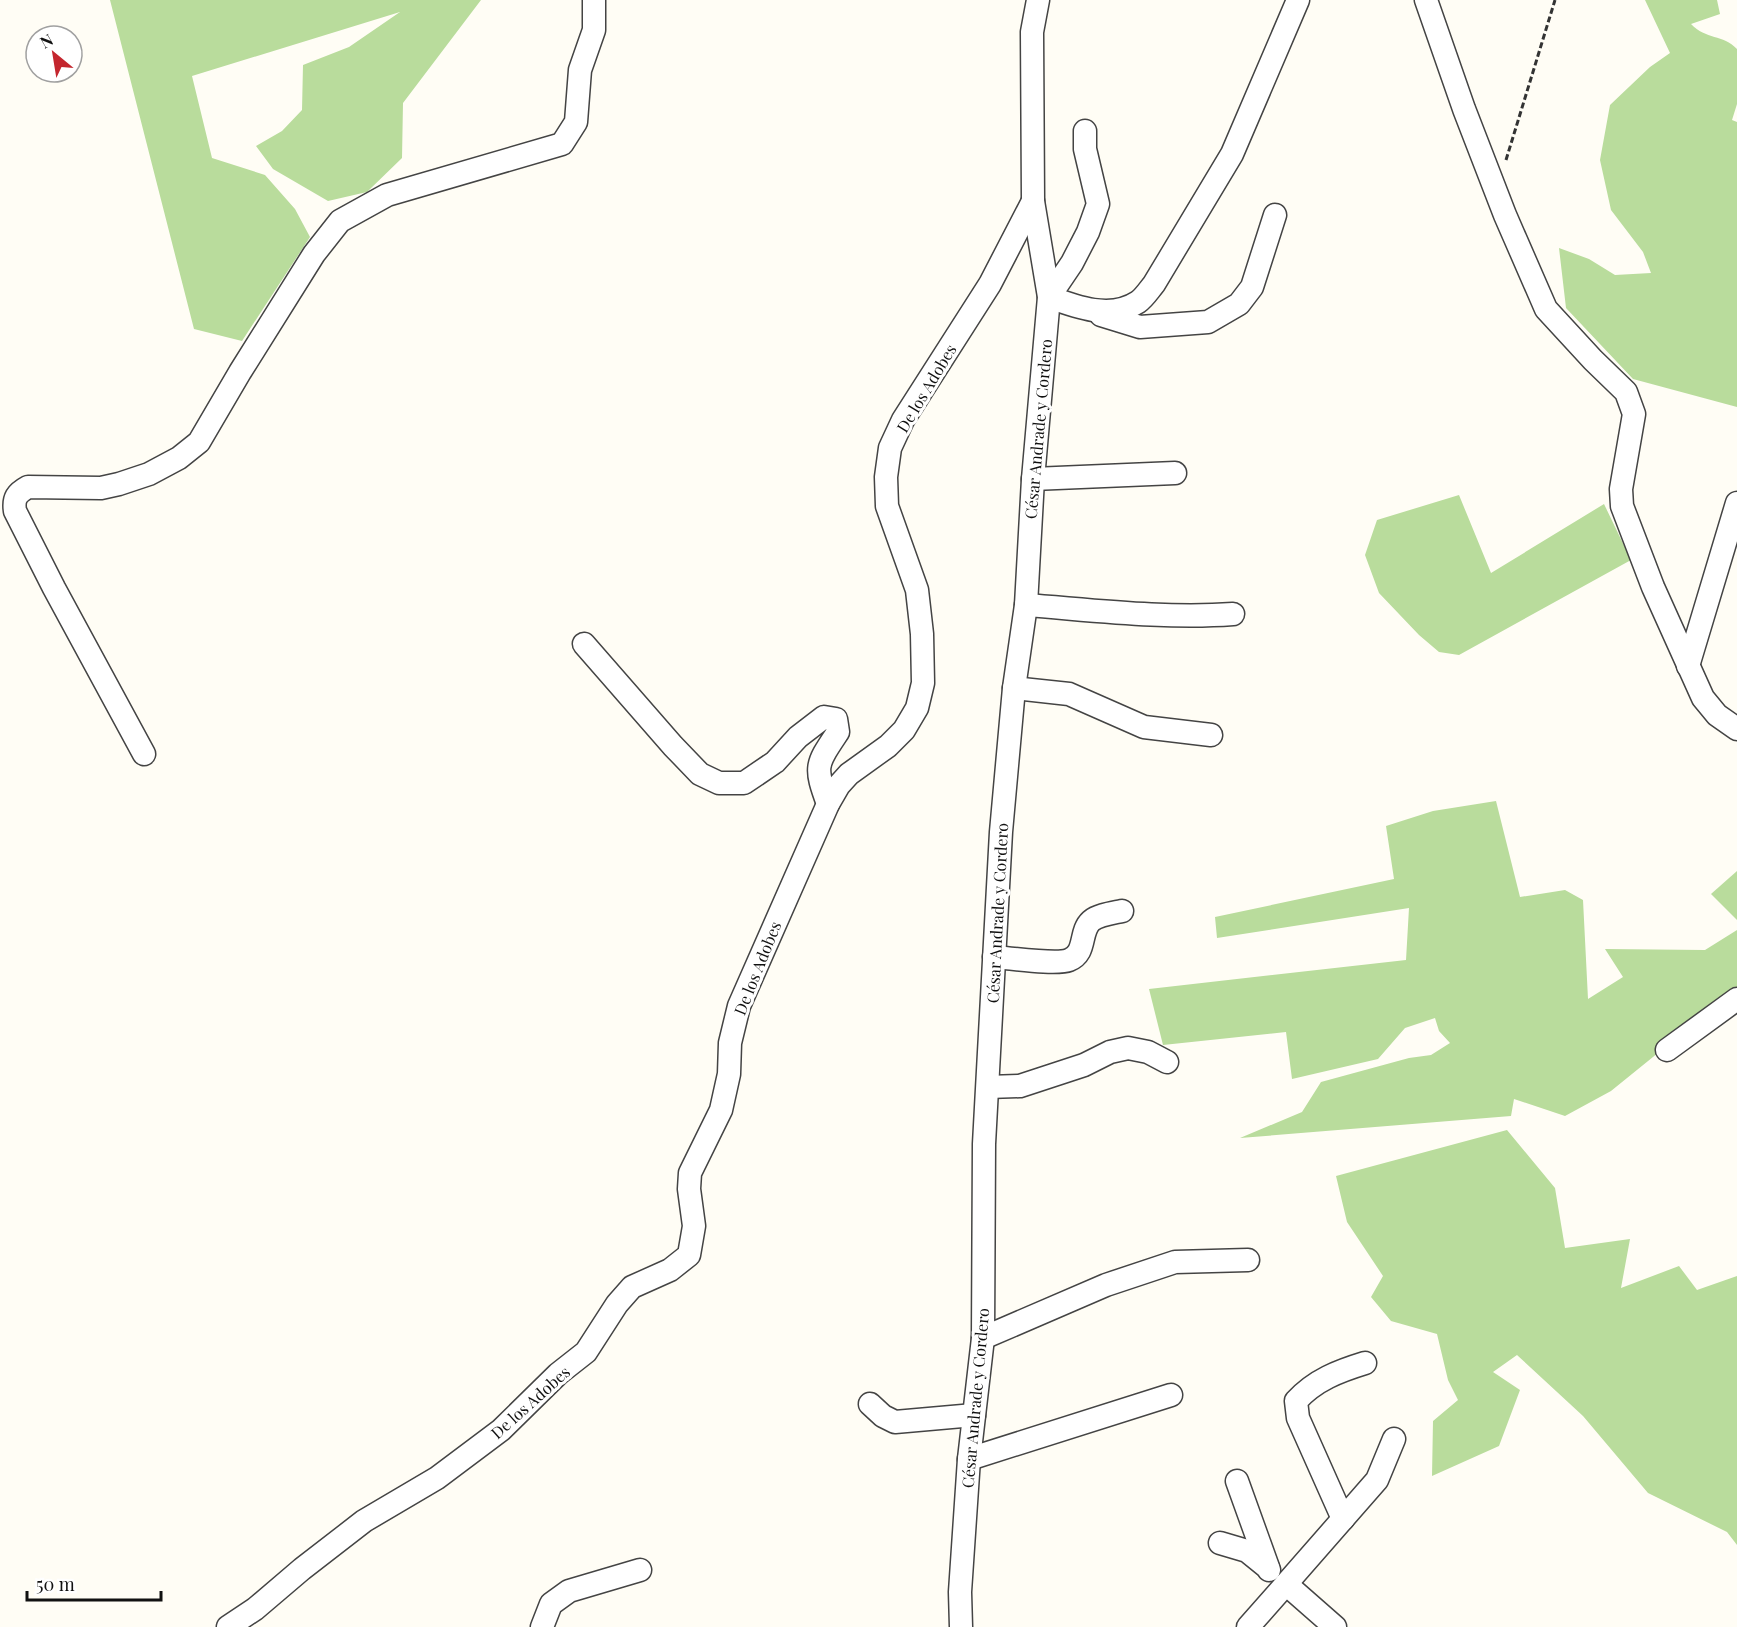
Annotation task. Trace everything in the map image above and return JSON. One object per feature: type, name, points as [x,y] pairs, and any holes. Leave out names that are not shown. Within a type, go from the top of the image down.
[{"type":"street","points":[[144,753],[54,588],[15,511],[14,502],[18,492],[28,487],[101,488],[149,474],[179,458],[199,442],[308,264],[340,220],[387,195],[562,144],[576,122],[580,70],[594,30],[594,0]]},
{"type":"street","name":"César Andrade y Cordero","points":[[961,1627],[960,1592],[969,1459],[983,1338],[984,1144],[1001,832],[1014,688],[1026,605],[1049,297],[1033,201],[1032,32],[1038,0]]},
{"type":"street","points":[[1086,310],[1120,310],[1139,302],[1154,284],[1232,154],[1298,0]]},
{"type":"street","points":[[1426,0],[1464,109],[1546,309],[1626,392],[1635,414],[1621,489],[1622,506],[1653,587],[1703,698],[1717,715],[1737,729]]},
{"type":"street","points":[[1085,131],[1085,149],[1098,204],[1089,232],[1049,297],[1140,327],[1208,322],[1239,304],[1252,287],[1275,215]]},
{"type":"street","name":"De los Adobes","points":[[228,1627],[255,1610],[302,1569],[364,1521],[437,1478],[501,1430],[558,1374],[586,1352],[616,1304],[632,1287],[670,1270],[689,1255],[694,1226],[689,1189],[690,1173],[721,1110],[729,1074],[730,1043],[739,1006],[828,804],[839,785],[849,774],[888,746],[904,730],[916,708],[923,683],[922,634],[917,590],[888,506],[886,477],[890,448],[903,420],[990,284],[1033,201]]},
{"type":"street","points":[[1034,479],[1174,473]]},
{"type":"street","points":[[1688,666],[1737,503]]},
{"type":"street","points":[[1026,605],[1115,612],[1208,616],[1233,614]]},
{"type":"street","points":[[584,644],[700,774],[719,783],[744,783],[775,762],[798,736],[814,723],[824,717],[836,719],[838,732],[820,758],[818,778],[828,804]]},
{"type":"street","points":[[1014,688],[1069,694],[1144,727],[1211,735]]},
{"type":"street","points":[[994,957],[1038,961],[1069,960],[1081,950],[1086,928],[1092,920],[1122,911]]},
{"type":"street","points":[[1667,1050],[1737,999]]},
{"type":"street","points":[[988,1087],[1020,1086],[1084,1065],[1110,1052],[1128,1048],[1148,1052],[1167,1062]]},
{"type":"street","points":[[983,1338],[1106,1285],[1175,1262],[1248,1260]]},
{"type":"street","points":[[1343,1519],[1298,1418],[1296,1401],[1306,1389],[1334,1373],[1365,1363]]},
{"type":"street","points":[[969,1459],[1171,1395]]},
{"type":"street","points":[[870,1404],[883,1416],[895,1422],[974,1415]]},
{"type":"street","points":[[1248,1627],[1277,1583],[1343,1519],[1377,1480],[1394,1439]]},
{"type":"street","points":[[1237,1481],[1277,1583]]},
{"type":"street","points":[[1220,1543],[1247,1551],[1277,1583],[1335,1627]]},
{"type":"street","points":[[542,1627],[551,1604],[569,1591],[640,1570]]},
{"type":"path","points":[[1496,190],[1555,0]]},
{"type":"green space","points":[[110,0],[481,0],[403,103],[402,158],[367,192],[328,201],[273,169],[256,146],[282,131],[302,110],[303,65],[349,47],[400,12],[192,76],[212,158],[265,175],[295,209],[310,237],[242,341],[194,329]]},
{"type":"green space","points":[[1645,0],[1717,0],[1720,14],[1691,24],[1703,33],[1726,41],[1737,49],[1737,104],[1732,120],[1737,122],[1737,407],[1633,379],[1566,308],[1559,248],[1589,259],[1615,275],[1651,273],[1643,252],[1611,210],[1600,160],[1610,105],[1650,67],[1670,53]]},
{"type":"green space","points":[[1459,495],[1491,573],[1604,504],[1631,560],[1459,655],[1439,652],[1419,635],[1379,593],[1365,555],[1377,520]]},
{"type":"green space","points":[[1496,801],[1520,897],[1565,890],[1583,900],[1588,999],[1623,977],[1605,949],[1705,950],[1737,930],[1737,989],[1611,1091],[1565,1116],[1514,1099],[1511,1116],[1240,1138],[1302,1112],[1321,1082],[1409,1058],[1431,1055],[1450,1043],[1439,1031],[1435,1018],[1405,1028],[1378,1059],[1292,1079],[1286,1032],[1163,1045],[1149,989],[1406,960],[1409,908],[1217,938],[1215,917],[1394,879],[1386,826],[1433,811]]},
{"type":"green space","points":[[1737,871],[1737,920],[1711,894]]},
{"type":"green space","points":[[1507,1130],[1555,1188],[1565,1248],[1630,1239],[1621,1288],[1679,1266],[1697,1290],[1737,1276],[1737,1545],[1727,1532],[1648,1493],[1583,1416],[1517,1355],[1493,1372],[1520,1390],[1499,1446],[1432,1476],[1433,1421],[1458,1400],[1448,1380],[1437,1334],[1391,1321],[1371,1297],[1383,1276],[1347,1222],[1336,1176]]}]
